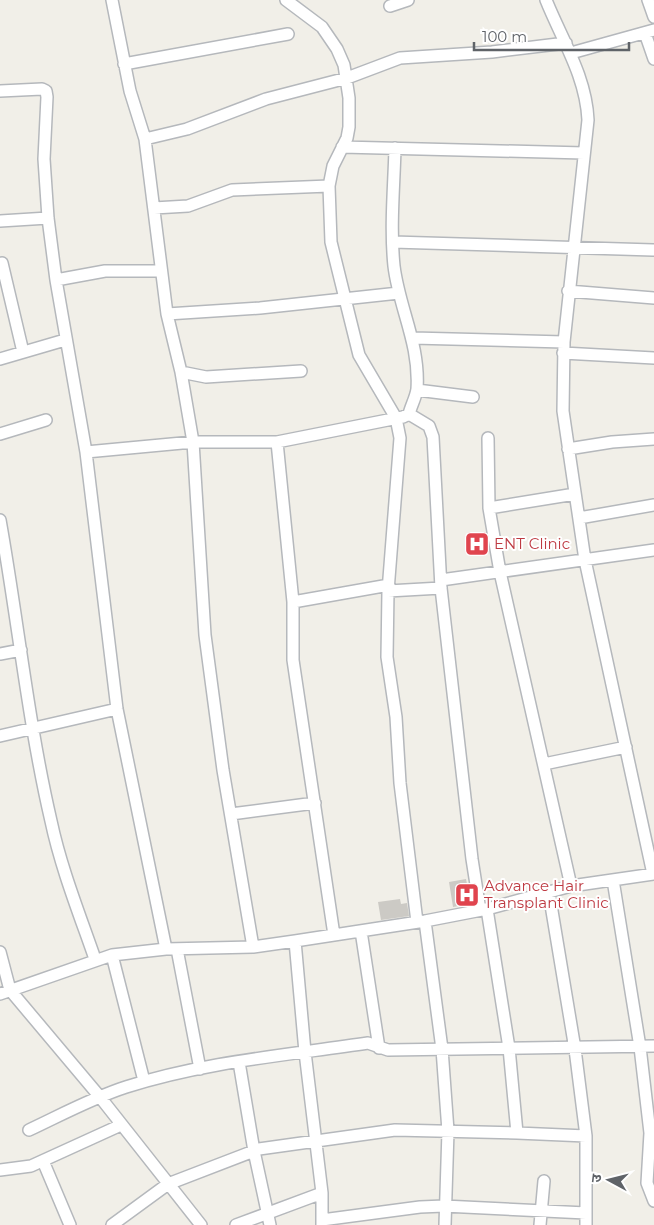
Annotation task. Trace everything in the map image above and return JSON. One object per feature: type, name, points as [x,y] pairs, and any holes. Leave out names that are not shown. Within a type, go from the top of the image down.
[{"type":"street","points":[[112,0],[124,64],[145,139],[167,314],[181,372],[193,442],[205,635],[231,814],[253,947]]},
{"type":"street","points":[[286,0],[322,28],[330,38],[344,64],[350,126],[333,166],[329,186],[331,242],[359,355],[396,418],[400,438],[388,588],[387,657],[396,717],[400,783],[442,1049],[448,1131],[444,1206],[445,1225]]},
{"type":"street","points":[[390,6],[408,0]]},
{"type":"street","points":[[5,992],[95,959],[112,955],[172,949],[253,947],[295,941],[421,922],[483,909],[571,886],[654,874],[585,560],[562,411],[563,348],[587,134],[587,106],[568,48],[546,0]]},
{"type":"street","points":[[648,0],[654,17]]},
{"type":"street","points":[[145,139],[187,129],[273,97],[346,78],[400,58],[568,48],[649,31],[654,59]]},
{"type":"street","points":[[124,64],[288,34]]},
{"type":"street","points":[[0,91],[37,88],[46,91],[44,159],[48,218],[65,340],[86,452],[117,709],[200,1069]]},
{"type":"street","points":[[342,147],[584,153]]},
{"type":"street","points":[[395,148],[393,242],[399,294],[413,338],[417,390],[409,414]]},
{"type":"street","points":[[154,208],[188,206],[232,190],[329,186]]},
{"type":"street","points":[[0,221],[48,218]]},
{"type":"street","points":[[393,242],[653,250]]},
{"type":"street","points":[[2,263],[23,352]]},
{"type":"street","points":[[56,280],[105,271],[161,271]]},
{"type":"street","points":[[568,291],[654,298]]},
{"type":"street","points":[[167,314],[399,294]]},
{"type":"street","points":[[413,338],[563,348],[654,358]]},
{"type":"street","points":[[0,358],[65,340]]},
{"type":"street","points":[[181,372],[206,377],[301,372]]},
{"type":"street","points":[[417,390],[473,397]]},
{"type":"street","points":[[86,452],[193,442],[278,442],[409,414],[429,426],[433,437],[441,584],[465,803],[509,1048],[516,1132]]},
{"type":"street","points":[[0,434],[46,420]]},
{"type":"street","points":[[488,438],[489,508],[500,572],[571,886]]},
{"type":"street","points":[[568,449],[612,442],[654,439]]},
{"type":"street","points":[[278,442],[293,602],[293,660],[334,935]]},
{"type":"street","points":[[489,508],[575,494]]},
{"type":"street","points":[[579,518],[654,505]]},
{"type":"street","points":[[0,520],[21,650],[31,727],[59,854],[95,959]]},
{"type":"street","points":[[293,602],[388,588],[441,584],[500,572],[654,550]]},
{"type":"street","points":[[0,592],[12,590]]},
{"type":"street","points":[[0,654],[21,650]]},
{"type":"street","points":[[0,736],[31,727],[117,709]]},
{"type":"street","points":[[544,764],[626,747]]},
{"type":"street","points":[[231,814],[315,803]]},
{"type":"street","points":[[613,880],[640,1048],[650,1133],[646,1183],[654,1201]]},
{"type":"street","points":[[295,941],[305,1052],[322,1193],[322,1222],[420,1207],[444,1206],[541,1211],[586,1219],[586,1136],[575,1049],[549,893]]},
{"type":"street","points":[[361,931],[380,1048]]},
{"type":"street","points":[[0,952],[5,992],[100,1096],[200,1225]]},
{"type":"street","points":[[112,955],[144,1081]]},
{"type":"street","points":[[29,1130],[100,1096],[144,1081],[239,1062],[368,1043],[380,1048],[442,1049],[575,1049],[654,1046]]},
{"type":"street","points":[[239,1062],[254,1151],[270,1225]]},
{"type":"street","points":[[0,1170],[24,1168],[43,1161],[121,1125]]},
{"type":"street","points":[[112,1225],[168,1184],[254,1151],[315,1140],[395,1130],[516,1132],[586,1136]]},
{"type":"street","points":[[43,1161],[70,1225]]},
{"type":"street","points":[[540,1225],[544,1181]]},
{"type":"street","points":[[236,1225],[322,1193]]},
{"type":"building","points":[[485,532],[489,552],[475,555],[471,535]]},
{"type":"building","points":[[466,879],[471,904],[453,907],[449,882]]},
{"type":"building","points":[[400,899],[401,904],[407,903],[409,916],[381,920],[378,902]]},
{"type":"place","name":"ENT Clinic","points":[[477,544]]},
{"type":"place","name":"Advance Hair Transplant Clinic","points":[[467,895]]}]
